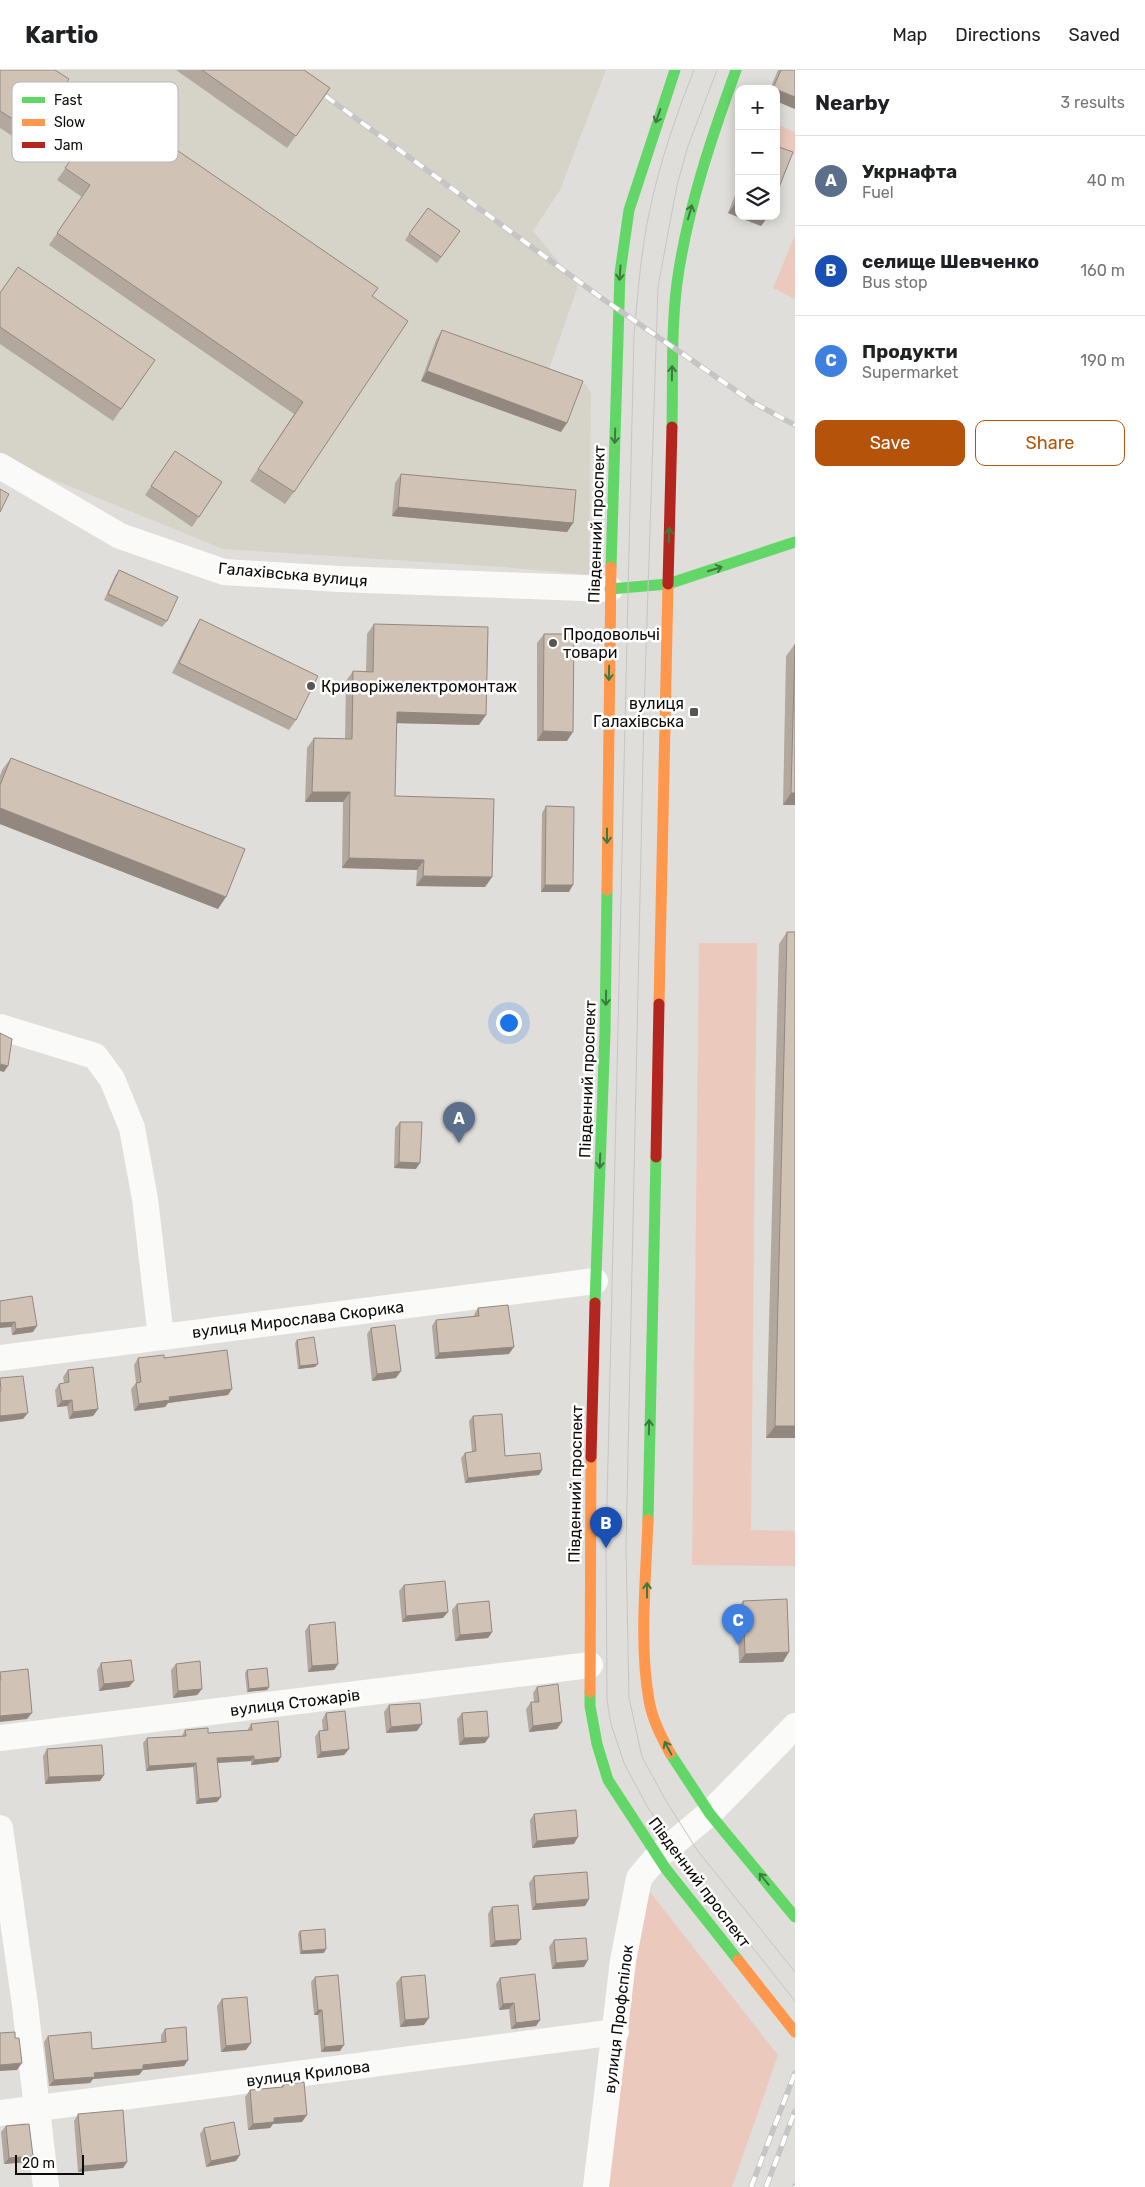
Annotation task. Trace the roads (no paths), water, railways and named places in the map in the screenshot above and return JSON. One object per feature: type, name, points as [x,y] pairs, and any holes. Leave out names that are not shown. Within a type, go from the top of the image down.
[{"type":"main road","name":"Південний проспект","points":[[675,70],[642,165],[629,210],[620,282],[610,589],[605,1032],[595,1281],[589,1548],[590,1706],[596,1744],[608,1780],[657,1857],[795,2032]]},
{"type":"main road","points":[[736,70],[710,140],[687,222],[677,272],[672,346],[647,1539],[647,1658],[649,1702],[660,1733],[679,1768],[711,1812],[795,1917]]},
{"type":"main road","points":[[610,589],[668,584],[795,542]]},
{"type":"street","name":"Галахівська вулиця","points":[[0,466],[120,536],[224,572],[339,579],[610,589]]},
{"type":"street","points":[[0,1027],[94,1056],[112,1079],[132,1128],[140,1172],[161,1337]]},
{"type":"street","name":"вулиця Мирослава Скорика","points":[[0,1358],[595,1281]]},
{"type":"street","name":"вулиця Стожарів","points":[[0,1738],[590,1665]]},
{"type":"street","name":"вулиця Профспілок","points":[[596,2187],[623,1961],[639,1878],[657,1857],[711,1812],[795,1726]]},
{"type":"street","points":[[0,1828],[25,2005],[46,2187]]},
{"type":"street","name":"вулиця Крилова","points":[[0,2113],[616,2032]]},
{"type":"tram line","points":[[694,70],[669,139],[650,209],[642,255],[634,334],[606,1548],[607,1700],[611,1724],[624,1763],[647,1806],[683,1860],[795,2001]]},
{"type":"tram line","points":[[717,70],[688,146],[677,185],[658,287],[644,711],[626,1548],[629,1698],[642,1757],[665,1799],[697,1850],[795,1972]]},
{"type":"railway","points":[[290,70],[600,297],[754,403],[795,425]]},
{"type":"railway","points":[[751,2187],[795,2073]]},
{"type":"railway","points":[[766,2187],[795,2111]]},
{"type":"place","name":"Продовольчі товари","points":[[553,643]]},
{"type":"place","name":"Криворіжелектромонтаж","points":[[311,686]]},
{"type":"place","name":"вулиця Галахівська","points":[[694,712]]},
{"type":"place","name":"Укрнафта","points":[[459,1143]]},
{"type":"place","name":"селище Шевченко","points":[[606,1548]]},
{"type":"place","name":"Продукти","points":[[738,1645]]}]
